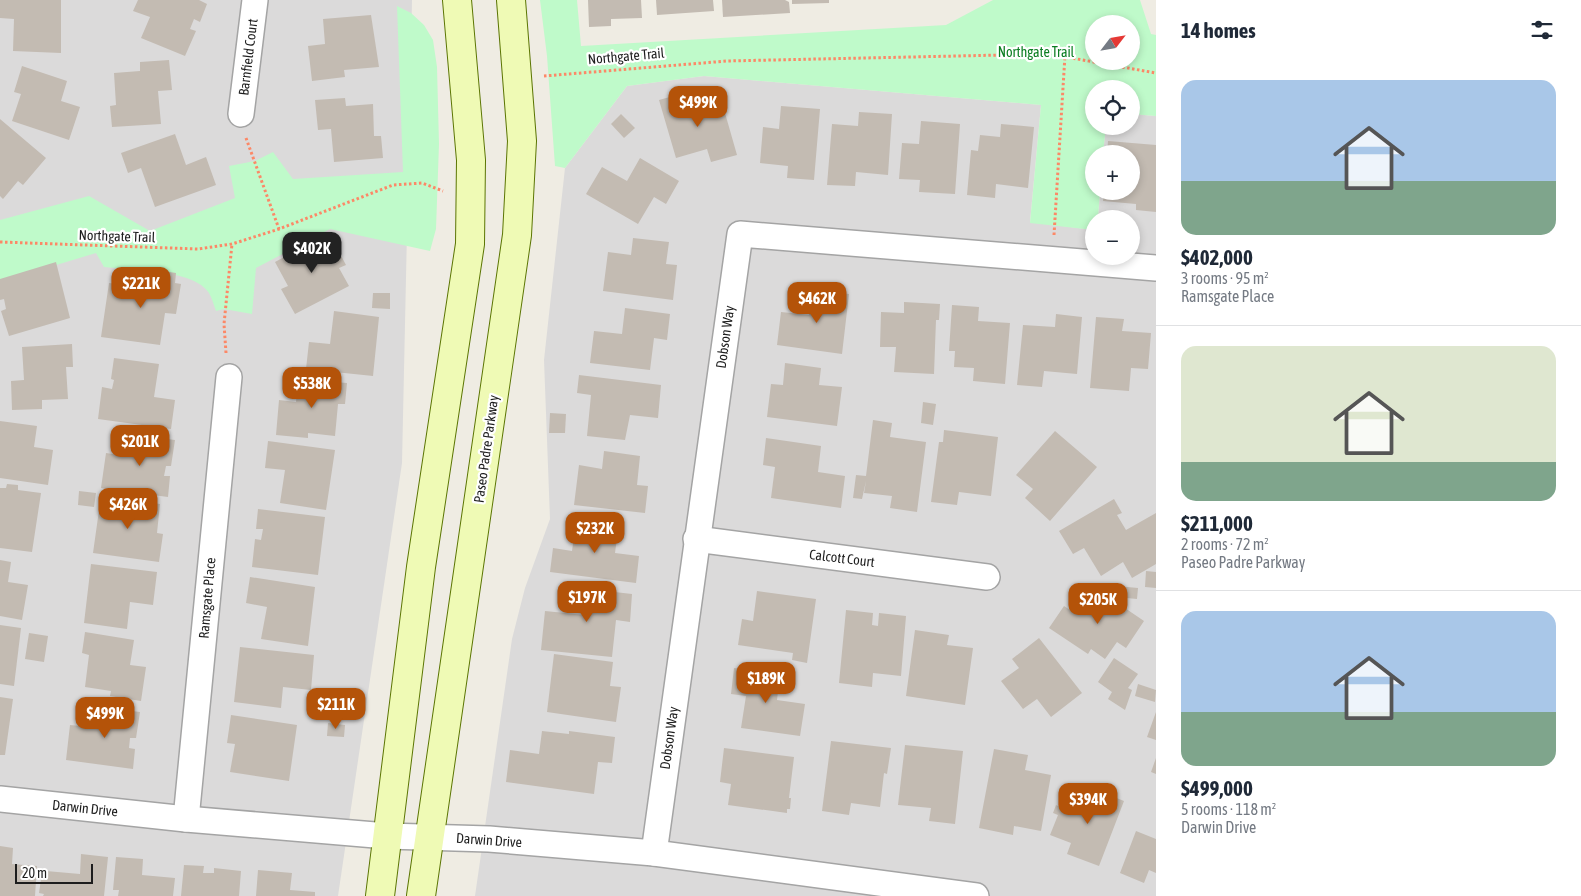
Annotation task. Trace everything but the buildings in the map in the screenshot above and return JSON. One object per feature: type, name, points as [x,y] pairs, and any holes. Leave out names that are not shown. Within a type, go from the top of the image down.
[{"type":"main road","points":[[380,896],[421,567],[470,244],[471,160],[457,0]]},
{"type":"main road","name":"Paseo Padre Parkway","points":[[421,896],[517,235],[522,141],[519,82],[511,0]]},
{"type":"street","name":"Barnfield Court","points":[[241,114],[255,0]]},
{"type":"street","name":"Dobson Way","points":[[654,853],[696,539],[740,234],[1053,258],[1156,268]]},
{"type":"street","name":"Ramsgate Place","points":[[186,819],[228,377]]},
{"type":"street","name":"Calcott Court","points":[[696,539],[988,577]]},
{"type":"street","name":"Darwin Drive","points":[[0,799],[186,819],[387,836],[429,836],[654,853],[976,896]]},
{"type":"path","points":[[1053,258],[1065,56]]},
{"type":"path","name":"Northgate Trail","points":[[519,82],[552,74],[727,61],[1065,56],[1156,73]]},
{"type":"path","points":[[241,114],[248,147],[279,229]]},
{"type":"path","name":"Northgate Trail","points":[[0,242],[198,249],[232,244],[279,229],[378,189],[409,182],[430,184],[470,206]]},
{"type":"path","points":[[228,377],[224,324],[232,244]]},
{"type":"shaded area","points":[[0,0],[412,0],[402,463],[338,896],[0,896]]},
{"type":"shaded area","points":[[704,76],[1041,105],[1030,222],[1085,229],[1085,265],[1140,265],[1140,210],[1099,210],[1099,200],[1140,200],[1140,145],[1104,145],[1105,135],[1140,135],[1140,115],[1156,116],[1156,896],[475,896],[512,639],[525,588],[550,519],[544,360],[565,168],[627,86]]},
{"type":"green space","name":"Northgate Trail","points":[[540,0],[577,0],[581,46],[946,25],[993,0],[1140,0],[1151,34],[1156,35],[1156,116],[1140,115],[1140,80],[1085,80],[1085,135],[1105,135],[1104,145],[1085,145],[1085,200],[1099,200],[1099,210],[1085,210],[1085,229],[1030,223],[1041,105],[704,76],[627,86],[565,168],[555,166],[547,56]]},
{"type":"green space","points":[[397,6],[411,13],[424,25],[433,40],[437,67],[439,144],[436,229],[430,251],[330,229],[256,268],[252,314],[224,309],[216,311],[209,293],[201,285],[190,279],[161,272],[104,267],[96,253],[0,282],[0,220],[89,196],[150,231],[235,198],[229,166],[255,161],[273,152],[293,179],[403,172]]}]
